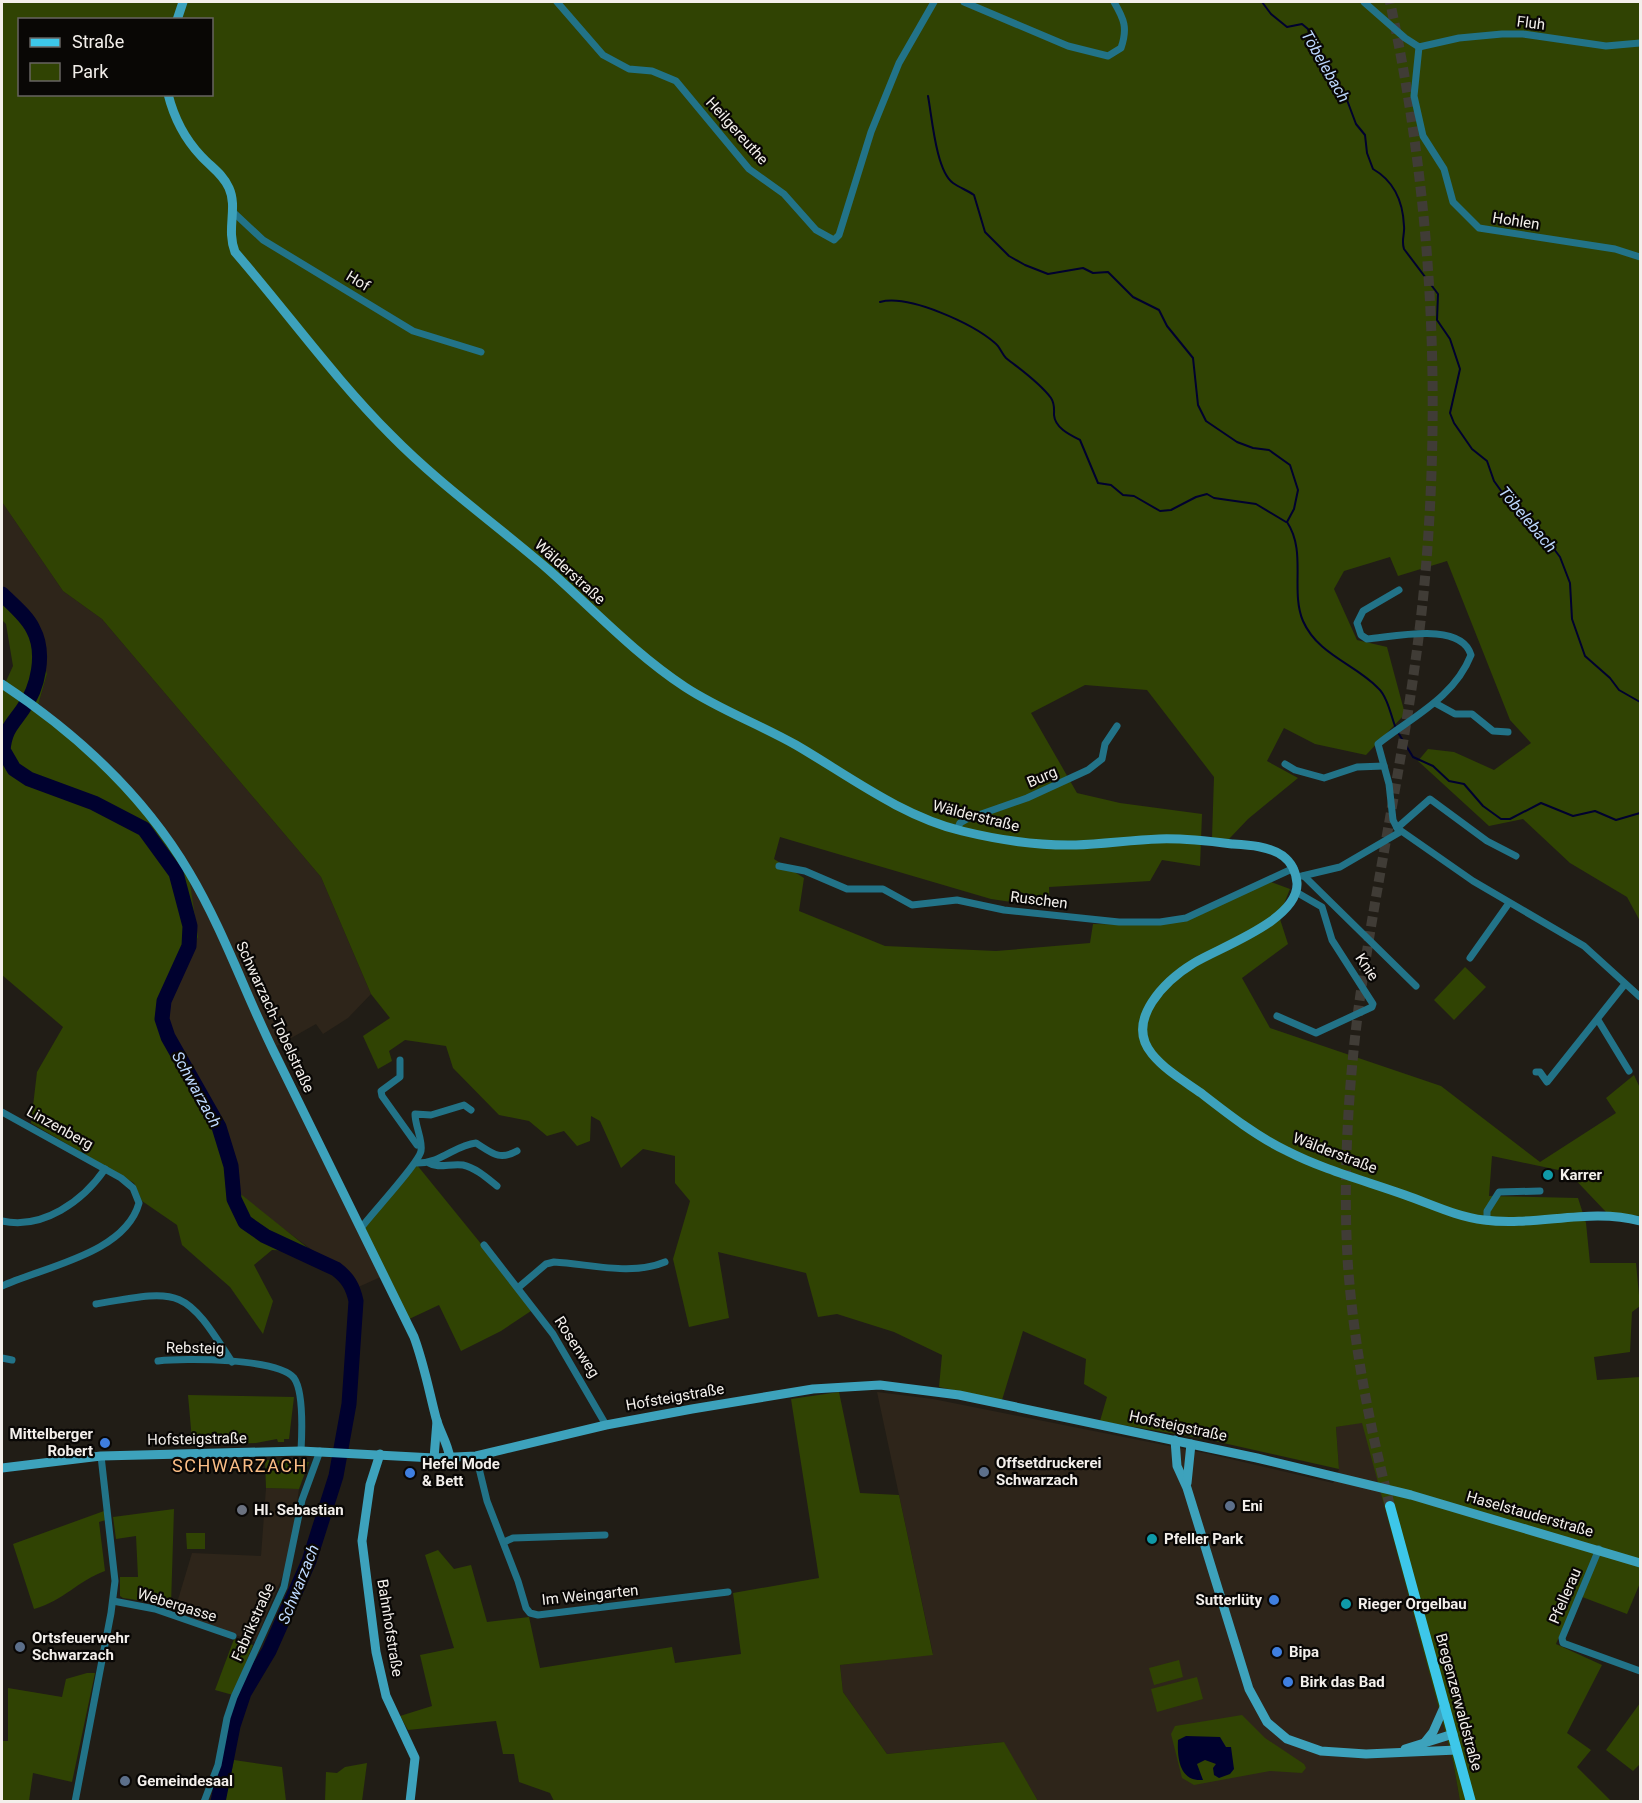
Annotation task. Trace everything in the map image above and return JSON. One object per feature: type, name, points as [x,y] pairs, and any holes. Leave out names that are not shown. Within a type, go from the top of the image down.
[{"type":"main road","points":[[178,18],[183,2]]},
{"type":"main road","name":"Wälderstraße","points":[[169,96],[184,136],[224,178],[233,199],[230,234],[235,252],[360,401],[389,434],[447,489],[551,572],[604,622],[681,685],[724,711],[778,735],[914,815],[957,830],[1017,842],[1046,845],[1182,838],[1236,844],[1278,853],[1298,874]]},
{"type":"main road","name":"Schwarzach-Tobelstraße","points":[[2,685],[42,712],[101,762],[133,795],[188,870],[219,931],[254,1013],[414,1337],[424,1365],[437,1421],[447,1439],[450,1458]]},
{"type":"main road","points":[[1296,892],[1298,874]]},
{"type":"main road","name":"Wälderstraße","points":[[1296,892],[1291,903],[1273,918],[1238,943],[1196,962],[1166,986],[1143,1017],[1141,1033],[1146,1047],[1162,1064],[1237,1120],[1285,1150],[1458,1214],[1486,1221],[1614,1216],[1641,1221]]},
{"type":"main road","name":"Hofsteigstraße","points":[[2,1468],[101,1456],[334,1451],[434,1458],[476,1456],[606,1425],[813,1389],[880,1385],[959,1395],[1175,1440],[1411,1495]]},
{"type":"main road","name":"Schwarzach-Tobelstraße","points":[[434,1458],[437,1421]]},
{"type":"main road","points":[[1175,1440],[1177,1466],[1187,1488],[1249,1689],[1267,1722],[1287,1739],[1321,1751],[1366,1754],[1457,1750]]},
{"type":"main road","points":[[1187,1488],[1191,1444]]},
{"type":"main road","name":"Bahnhofstraße","points":[[380,1454],[369,1493],[362,1541],[382,1680],[391,1710],[415,1758],[411,1801]]},
{"type":"main road","name":"Haselstauderstraße","points":[[1411,1495],[1641,1563]]},
{"type":"main road","name":"Bregenzerwaldstraße","points":[[1390,1506],[1472,1802]]},
{"type":"main road","points":[[1424,1743],[1433,1732],[1445,1705]]},
{"type":"main road","points":[[1397,1752],[1453,1734]]},
{"type":"street","name":"Heilgereuthe","points":[[556,2],[603,55],[629,69],[652,71],[676,81],[749,169],[784,195],[816,230],[834,240],[839,235],[871,132],[899,63],[934,2]]},
{"type":"street","points":[[964,2],[1068,46],[1108,56],[1121,48],[1125,37],[1126,25],[1114,2]]},
{"type":"street","points":[[1364,2],[1405,38],[1419,47]]},
{"type":"street","name":"Fluh","points":[[1419,47],[1459,38],[1502,33],[1606,46],[1641,43]]},
{"type":"street","name":"Hohlen","points":[[1419,47],[1414,96],[1423,136],[1444,169],[1453,202],[1467,219],[1479,228],[1615,249],[1641,257]]},
{"type":"street","name":"Hof","points":[[232,211],[263,240],[413,330],[481,352]]},
{"type":"street","points":[[1399,590],[1363,611],[1357,623],[1361,635],[1367,639],[1418,633],[1461,640],[1468,646],[1471,655],[1467,666],[1436,702],[1378,744],[1398,830],[1509,903],[1584,946],[1641,997]]},
{"type":"street","points":[[1436,702],[1455,714],[1472,714],[1493,731],[1508,732]]},
{"type":"street","name":"Burg","points":[[957,830],[960,823],[967,819],[1027,798],[1088,770],[1102,759],[1105,744],[1117,726]]},
{"type":"street","points":[[1286,764],[1295,771],[1324,778],[1357,767],[1384,766]]},
{"type":"street","points":[[1298,874],[1340,867],[1398,830],[1430,799],[1487,841],[1516,856]]},
{"type":"street","name":"Ruschen","points":[[779,866],[805,871],[847,888],[883,889],[912,905],[957,900],[1004,910],[1119,922],[1160,922],[1186,918],[1298,874]]},
{"type":"street","name":"Knie","points":[[1298,874],[1416,986]]},
{"type":"street","name":"Knie","points":[[1277,1016],[1316,1033],[1372,1007],[1373,1004],[1332,940],[1322,907],[1296,892]]},
{"type":"street","points":[[1470,958],[1509,903]]},
{"type":"street","points":[[1536,1072],[1540,1072],[1547,1082],[1625,984]]},
{"type":"street","points":[[1598,1020],[1629,1071]]},
{"type":"street","points":[[400,1060],[400,1077],[381,1091],[382,1096],[415,1140],[418,1160]]},
{"type":"street","points":[[361,1228],[418,1160],[422,1148],[415,1114],[431,1115],[464,1105],[471,1110]]},
{"type":"street","name":"Linzenberg","points":[[2,1112],[122,1178],[137,1196],[137,1210],[125,1228],[75,1259],[27,1274],[2,1286]]},
{"type":"street","points":[[429,1163],[448,1156],[468,1143],[476,1143],[496,1157],[507,1156],[518,1151]]},
{"type":"street","points":[[418,1160],[435,1167],[464,1166],[478,1172],[497,1186]]},
{"type":"street","points":[[2,1221],[13,1223],[50,1216],[83,1196],[105,1169]]},
{"type":"street","points":[[1486,1221],[1487,1211],[1499,1191],[1540,1191]]},
{"type":"street","name":"Rosenweg","points":[[484,1245],[519,1287],[574,1365],[606,1425]]},
{"type":"street","points":[[519,1287],[546,1264],[554,1262],[630,1269],[647,1268],[665,1262]]},
{"type":"street","name":"Rebsteig","points":[[96,1304],[158,1294],[184,1301],[193,1307],[210,1328],[232,1362]]},
{"type":"street","points":[[2,1358],[12,1360]]},
{"type":"street","name":"Rebsteig","points":[[158,1360],[189,1358],[232,1362],[276,1368],[292,1376],[299,1391],[298,1403],[303,1420],[301,1451]]},
{"type":"street","name":"Fabrikstraße","points":[[204,1802],[218,1765],[227,1718],[234,1697],[284,1587],[302,1500],[320,1451]]},
{"type":"street","points":[[75,1802],[113,1601],[115,1575],[101,1456]]},
{"type":"street","name":"Im Weingarten","points":[[476,1456],[486,1501],[495,1526],[504,1542],[526,1608],[530,1613],[538,1615],[728,1592]]},
{"type":"street","points":[[504,1542],[513,1538],[605,1535]]},
{"type":"street","name":"Pfellerau","points":[[1599,1549],[1562,1638],[1563,1643],[1641,1671]]},
{"type":"street","name":"Webergasse","points":[[113,1601],[155,1609],[232,1636]]},
{"type":"shaded area","points":[[2,502],[63,591],[102,619],[321,877],[371,994],[348,1018],[323,1034],[316,1024],[277,1046],[385,1275],[354,1289],[346,1275],[258,1210],[237,1191],[231,1147],[207,1095],[172,1038],[167,1012],[198,937],[37,709],[47,674],[9,602],[2,594]]},
{"type":"shaded area","points":[[877,1392],[933,1399],[1209,1454],[1333,1483],[1339,1469],[1336,1427],[1363,1422],[1453,1761],[1460,1801],[1038,1801],[1003,1742],[887,1754],[843,1692],[840,1665],[933,1654]]},
{"type":"shaded area","points":[[266,1488],[299,1489],[288,1563],[255,1642],[174,1613],[192,1553],[261,1556]]},
{"type":"green space","points":[[2,2],[1640,2],[1640,921],[1627,897],[1570,863],[1523,819],[1489,826],[1418,761],[1428,749],[1454,752],[1494,770],[1531,743],[1510,720],[1447,561],[1398,576],[1390,557],[1344,571],[1334,589],[1357,640],[1387,647],[1405,714],[1366,755],[1315,744],[1284,728],[1267,761],[1298,778],[1248,819],[1229,839],[1212,838],[1214,777],[1147,690],[1085,685],[1031,713],[1077,793],[1120,803],[1202,814],[1200,866],[1162,860],[1150,881],[1049,887],[1050,908],[991,899],[780,837],[774,859],[804,878],[799,911],[885,946],[996,951],[1090,943],[1093,924],[1160,925],[1271,882],[1290,889],[1279,916],[1288,944],[1242,978],[1270,1028],[1441,1086],[1540,1162],[1616,1113],[1606,1098],[1634,1075],[1640,1088],[1640,1216],[1606,1212],[1568,1172],[1492,1156],[1489,1196],[1578,1198],[1586,1223],[1590,1263],[1636,1263],[1640,1306],[1632,1312],[1630,1352],[1594,1357],[1597,1380],[1640,1377],[1640,1583],[1627,1614],[1577,1595],[1556,1644],[1602,1665],[1567,1733],[1591,1750],[1577,1767],[1611,1801],[1460,1801],[1453,1761],[1362,1423],[1336,1427],[1339,1469],[1210,1440],[1100,1421],[1107,1397],[1084,1384],[1086,1359],[1023,1331],[1002,1400],[939,1387],[942,1355],[894,1332],[837,1314],[818,1317],[806,1273],[718,1252],[729,1318],[689,1327],[673,1259],[690,1201],[675,1183],[675,1156],[643,1149],[621,1168],[600,1121],[591,1116],[590,1141],[577,1146],[564,1131],[547,1136],[529,1121],[499,1115],[453,1068],[446,1046],[405,1040],[389,1051],[392,1061],[378,1069],[363,1036],[390,1018],[371,994],[321,877],[102,619],[63,591],[2,502]]},
{"type":"green space","points":[[2,594],[34,626],[47,674],[37,709],[133,795],[188,870],[198,937],[167,1012],[172,1038],[207,1095],[231,1147],[237,1191],[313,1252],[272,1250],[254,1265],[273,1301],[263,1334],[230,1287],[182,1245],[177,1225],[142,1201],[134,1183],[31,1123],[37,1072],[63,1027],[2,975],[2,690],[13,666],[6,624],[2,620]]},
{"type":"green space","points":[[1465,967],[1486,987],[1454,1020],[1434,1000]]},
{"type":"green space","points":[[417,1165],[534,1309],[501,1331],[461,1351],[439,1305],[407,1320],[361,1229]]},
{"type":"green space","points":[[839,1392],[860,1493],[899,1495],[933,1655],[840,1665],[843,1692],[887,1754],[1004,1742],[1038,1801],[554,1801],[550,1793],[519,1782],[514,1754],[503,1754],[496,1721],[408,1730],[400,1716],[432,1706],[420,1655],[454,1648],[425,1555],[438,1550],[454,1569],[471,1565],[487,1622],[529,1617],[540,1668],[672,1647],[675,1663],[741,1654],[733,1593],[819,1578],[791,1399]]},
{"type":"green space","points":[[188,1395],[294,1397],[289,1439],[284,1439],[284,1442],[278,1442],[277,1439],[256,1443],[198,1445],[198,1440],[192,1440]]},
{"type":"green space","points":[[265,1460],[309,1462],[299,1489],[266,1488]]},
{"type":"green space","points":[[174,1509],[171,1605],[123,1598],[120,1596],[120,1577],[138,1577],[136,1536],[116,1539],[113,1517]]},
{"type":"green space","points":[[104,1511],[106,1520],[99,1522],[105,1571],[86,1580],[54,1601],[34,1609],[13,1544]]},
{"type":"green space","points":[[186,1533],[205,1533],[205,1549],[187,1549]]},
{"type":"green space","points":[[234,1639],[253,1645],[233,1695],[215,1690]]},
{"type":"green space","points":[[1179,1660],[1183,1677],[1154,1685],[1149,1668]]},
{"type":"green space","points":[[95,1673],[72,1782],[33,1773],[29,1801],[2,1801],[2,1741],[8,1741],[8,1688],[62,1697],[66,1679]]},
{"type":"green space","points":[[1197,1677],[1203,1699],[1157,1712],[1151,1689]]},
{"type":"green space","points":[[1640,1703],[1640,1764],[1633,1771],[1606,1750]]},
{"type":"green space","points":[[1242,1715],[1265,1738],[1304,1764],[1306,1768],[1302,1773],[1270,1771],[1194,1785],[1182,1778],[1171,1734],[1175,1726]]},
{"type":"green space","points":[[234,1760],[282,1767],[286,1801],[225,1801]]},
{"type":"green space","points":[[367,1763],[362,1801],[325,1801],[326,1772],[337,1773],[345,1767]]},
{"type":"water","points":[[1186,1736],[1220,1737],[1226,1747],[1231,1747],[1234,1769],[1230,1774],[1219,1778],[1214,1775],[1213,1768],[1216,1764],[1205,1760],[1197,1764],[1203,1780],[1189,1777],[1179,1762],[1178,1755],[1178,1740]]},
{"type":"waterway","name":"Töbelebach","points":[[1262,2],[1271,14],[1287,27],[1302,24],[1308,29],[1313,49],[1320,54],[1330,76],[1344,92],[1356,124],[1365,135],[1367,153],[1373,169],[1387,180],[1396,193],[1402,209],[1404,249],[1438,294],[1437,320],[1450,339],[1460,369],[1450,413],[1454,423],[1472,449],[1487,461],[1494,481],[1504,495],[1530,517],[1560,557],[1570,583],[1572,619],[1585,656],[1610,678],[1619,690],[1640,702]]},
{"type":"waterway","points":[[928,96],[942,167],[953,183],[974,195],[985,232],[1009,256],[1048,274],[1083,268],[1093,273],[1108,272],[1133,297],[1159,310],[1167,326],[1193,358],[1198,405],[1206,421],[1237,442],[1253,448],[1269,450],[1290,465],[1298,490],[1294,509],[1287,522],[1296,546],[1299,609],[1303,621],[1310,633],[1327,651],[1381,691],[1395,726]]},
{"type":"waterway","points":[[880,302],[907,302],[940,312],[972,327],[995,343],[1006,358],[1035,381],[1051,398],[1057,424],[1080,440],[1098,483],[1111,485],[1123,495],[1134,496],[1160,511],[1171,510],[1207,494],[1214,498],[1256,504],[1286,522]]},
{"type":"waterway","name":"Schwarzach","points":[[2,594],[30,624],[37,638],[40,659],[33,691],[7,732],[3,750],[14,769],[29,779],[94,803],[144,829],[176,873],[190,926],[189,946],[164,1001],[162,1019],[168,1037],[219,1127],[231,1166],[234,1199],[245,1222],[265,1236],[340,1272],[349,1283],[356,1301],[349,1404],[336,1476],[309,1561],[269,1651],[244,1693],[233,1726],[218,1802]]},
{"type":"waterway","points":[[1399,734],[1413,757],[1433,766],[1449,781],[1464,784],[1483,806],[1501,819],[1510,819],[1541,803],[1573,816],[1595,811],[1616,820],[1640,813]]},
{"type":"tunnel","points":[[1390,2],[1404,73],[1424,216],[1432,361],[1430,506],[1425,578],[1413,678],[1358,1012],[1348,1121],[1346,1231],[1354,1327],[1376,1447],[1390,1506]]},
{"type":"place","name":"Karrer","points":[[1548,1175]]},
{"type":"place","name":"Mittelberger Robert","points":[[105,1443]]},
{"type":"place","name":"Offsetdruckerei Schwarzach","points":[[984,1472]]},
{"type":"place","name":"Hefel Mode & Bett","points":[[410,1473]]},
{"type":"place","name":"Eni","points":[[1230,1506]]},
{"type":"place","name":"Hl. Sebastian","points":[[242,1510]]},
{"type":"place","name":"Pfeller Park","points":[[1152,1539]]},
{"type":"place","name":"Sutterlüty","points":[[1274,1600]]},
{"type":"place","name":"Rieger Orgelbau","points":[[1346,1604]]},
{"type":"place","name":"Ortsfeuerwehr Schwarzach","points":[[20,1647]]},
{"type":"place","name":"Bipa","points":[[1277,1652]]},
{"type":"place","name":"Birk das Bad","points":[[1288,1682]]},
{"type":"place","name":"Gemeindesaal","points":[[125,1781]]},
{"type":"district","name":"SCHWARZACH","points":[[240,1466]]}]
